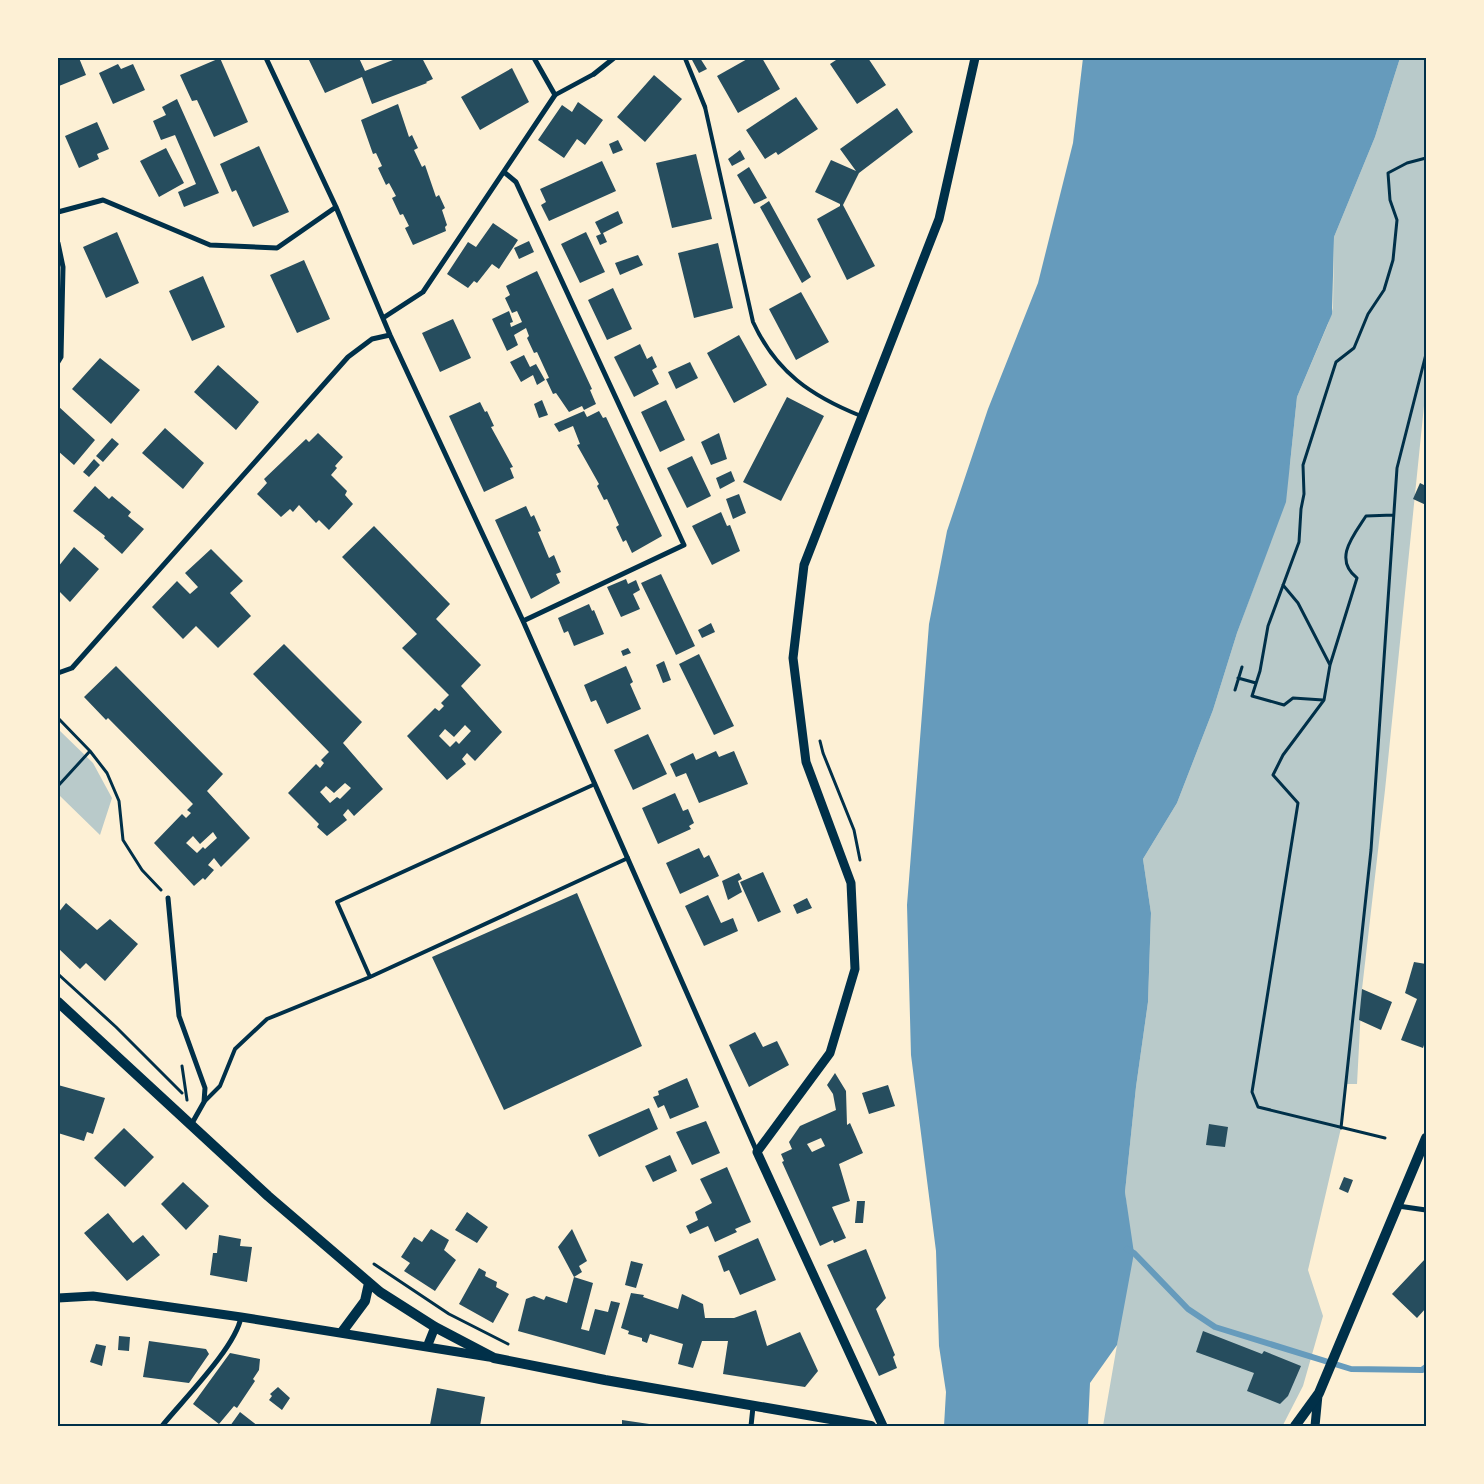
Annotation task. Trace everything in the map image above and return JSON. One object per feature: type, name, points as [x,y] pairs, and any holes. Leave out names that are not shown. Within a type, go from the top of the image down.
[{"type":"main road","points":[[58,1002],[336,1256],[369,1283],[434,1327],[494,1358],[753,1407],[871,1426]]},
{"type":"main road","points":[[1295,1426],[1319,1392],[1426,1138]]},
{"type":"main road","points":[[342,1332],[365,1301],[369,1283]]},
{"type":"street","points":[[266,58],[336,207],[390,335],[523,621],[757,1152],[883,1426]]},
{"type":"street","points":[[534,58],[555,95]]},
{"type":"street","points":[[383,318],[423,292],[555,95],[594,74],[614,58]]},
{"type":"street","points":[[685,58],[705,107]]},
{"type":"street","points":[[757,1152],[830,1053],[855,969],[851,883],[806,762],[793,658],[804,565],[939,219],[975,58]]},
{"type":"street","points":[[504,172],[516,182],[684,545],[523,621]]},
{"type":"street","points":[[58,212],[103,200],[210,245],[277,248],[336,207]]},
{"type":"street","points":[[58,243],[63,266],[61,357],[58,362]]},
{"type":"street","points":[[58,673],[72,668],[348,357],[372,339],[390,335]]},
{"type":"street","points":[[168,898],[179,1016],[205,1088],[204,1102],[191,1125]]},
{"type":"street","points":[[1398,1206],[1426,1210]]},
{"type":"street","points":[[58,1298],[93,1296],[342,1332],[494,1358]]},
{"type":"street","points":[[162,1426],[211,1368],[240,1328],[241,1317]]},
{"type":"street","points":[[427,1347],[434,1327]]},
{"type":"street","points":[[1315,1426],[1319,1392]]},
{"type":"street","points":[[751,1426],[753,1407]]},
{"type":"lane","points":[[705,107],[753,322],[761,340],[788,375],[839,407],[862,417]]},
{"type":"lane","points":[[370,977],[337,902],[595,784]]},
{"type":"lane","points":[[204,1102],[220,1086],[235,1049],[267,1019],[370,977],[628,858]]},
{"type":"path","points":[[1324,700],[1293,698],[1284,705],[1252,696],[1268,626],[1299,542],[1304,494],[1302,465],[1336,362],[1354,348],[1368,314],[1384,290],[1393,260],[1397,220],[1390,200],[1388,173],[1407,162],[1426,158]]},
{"type":"path","points":[[1341,1128],[1371,850],[1397,468],[1426,354]]},
{"type":"path","points":[[1385,1138],[1258,1108],[1252,1092],[1298,803],[1273,775],[1283,755],[1324,700],[1330,665],[1357,578],[1350,572],[1344,560],[1348,543],[1366,516],[1393,515]]},
{"type":"path","points":[[1283,585],[1302,611],[1330,665]]},
{"type":"path","points":[[1235,690],[1242,667]]},
{"type":"path","points":[[1238,678],[1256,683]]},
{"type":"path","points":[[58,718],[90,751],[107,773],[119,801],[124,840],[142,870],[168,898]]},
{"type":"path","points":[[818,734],[823,753],[854,830],[861,867]]},
{"type":"path","points":[[58,786],[90,751]]},
{"type":"path","points":[[58,974],[116,1027],[192,1103]]},
{"type":"path","points":[[181,1061],[191,1125]]},
{"type":"path","points":[[372,1263],[449,1314],[513,1347]]},
{"type":"shaded area","points":[[1400,58],[1426,58],[1426,386],[1385,790],[1362,989],[1357,1084],[1346,1084],[1341,1128],[1308,1270],[1323,1316],[1303,1386],[1283,1425],[1103,1426],[1117,1345],[1129,1228],[1125,1192],[1136,1087],[1148,1002],[1151,913],[1143,859],[1177,803],[1213,710],[1237,633],[1262,565],[1290,464],[1297,397],[1333,308],[1334,237],[1375,137]]},
{"type":"shaded area","points":[[58,729],[93,763],[112,798],[100,835],[60,796],[58,798]]},
{"type":"water","points":[[1083,58],[1400,58],[1375,137],[1334,237],[1332,314],[1297,397],[1286,502],[1237,633],[1213,710],[1177,803],[1143,859],[1151,913],[1148,1002],[1136,1087],[1125,1192],[1134,1253],[1117,1345],[1090,1383],[1088,1426],[944,1426],[946,1392],[939,1346],[936,1251],[911,1055],[907,905],[929,624],[947,531],[988,409],[1038,283],[1073,143]]},
{"type":"building","points":[[58,58],[79,58],[86,75],[59,86]]},
{"type":"building","points":[[220,58],[248,122],[214,137],[197,100],[192,101],[180,75]]},
{"type":"building","points":[[308,58],[359,58],[365,71],[398,58],[422,58],[433,79],[372,104],[362,77],[325,93]]},
{"type":"building","points":[[691,58],[700,58],[707,69],[699,73]]},
{"type":"building","points":[[749,58],[762,58],[780,89],[738,113],[717,76]]},
{"type":"building","points":[[839,58],[868,58],[886,85],[857,104],[830,64]]},
{"type":"building","points":[[118,64],[121,69],[133,64],[145,90],[113,104],[99,73]]},
{"type":"building","points":[[512,68],[529,102],[480,130],[461,97]]},
{"type":"building","points":[[654,75],[682,99],[645,142],[617,117]]},
{"type":"building","points":[[796,97],[818,129],[778,155],[776,152],[765,159],[746,130]]},
{"type":"building","points":[[177,99],[219,193],[184,207],[178,192],[196,184],[175,135],[161,140],[153,121],[166,115],[162,107]]},
{"type":"building","points":[[578,102],[603,120],[585,145],[577,139],[564,158],[538,140],[562,105],[572,112]]},
{"type":"building","points":[[398,104],[409,137],[412,135],[418,148],[414,150],[422,167],[425,165],[436,197],[439,195],[445,208],[442,210],[447,225],[445,227],[446,231],[413,245],[405,228],[409,226],[403,214],[400,215],[392,198],[396,196],[389,183],[386,185],[378,168],[382,166],[376,153],[373,154],[361,120]]},
{"type":"building","points":[[897,108],[913,132],[859,173],[843,205],[875,266],[847,280],[817,219],[840,206],[840,204],[815,192],[831,160],[856,171],[840,149]]},
{"type":"building","points":[[97,122],[109,149],[97,154],[99,159],[79,168],[65,136]]},
{"type":"building","points":[[618,140],[623,150],[613,154],[609,144]]},
{"type":"building","points":[[259,146],[289,212],[253,227],[236,190],[232,192],[220,164]]},
{"type":"building","points":[[166,148],[184,183],[159,197],[140,161]]},
{"type":"building","points":[[740,150],[745,159],[732,166],[728,159]]},
{"type":"building","points":[[696,154],[712,219],[672,228],[656,163]]},
{"type":"building","points":[[602,161],[616,191],[549,221],[541,205],[546,202],[540,189]]},
{"type":"building","points":[[749,167],[767,198],[754,204],[737,175]]},
{"type":"building","points":[[769,201],[811,277],[802,283],[760,207]]},
{"type":"building","points":[[618,211],[623,223],[603,233],[607,242],[600,245],[596,236],[601,234],[595,222]]},
{"type":"building","points":[[493,223],[518,240],[499,269],[492,264],[477,283],[474,281],[468,288],[447,274],[468,242],[476,247]]},
{"type":"building","points":[[117,232],[139,283],[106,298],[83,247]]},
{"type":"building","points":[[586,232],[605,272],[580,283],[561,244]]},
{"type":"building","points":[[529,241],[534,252],[519,259],[514,248]]},
{"type":"building","points":[[718,243],[733,308],[694,318],[678,253]]},
{"type":"building","points":[[638,255],[643,265],[620,275],[615,263]]},
{"type":"building","points":[[304,260],[330,319],[297,333],[270,275]]},
{"type":"building","points":[[537,271],[592,389],[590,390],[596,404],[584,410],[582,406],[569,412],[556,393],[553,394],[546,379],[549,378],[537,352],[534,353],[527,338],[529,336],[526,328],[514,335],[518,345],[507,351],[492,319],[509,311],[513,322],[510,323],[511,327],[522,322],[517,311],[512,313],[505,298],[510,295],[506,286]]},
{"type":"building","points":[[203,276],[225,327],[192,341],[169,291]]},
{"type":"building","points":[[613,288],[632,329],[607,340],[588,300]]},
{"type":"building","points":[[801,292],[829,342],[796,360],[769,309]]},
{"type":"building","points":[[453,319],[471,358],[440,372],[422,333]]},
{"type":"building","points":[[739,335],[767,385],[734,403],[707,353]]},
{"type":"building","points":[[640,344],[647,359],[652,356],[657,367],[652,370],[659,384],[634,397],[614,357]]},
{"type":"building","points":[[524,355],[530,367],[536,364],[545,380],[537,385],[533,375],[521,382],[510,362]]},
{"type":"building","points":[[100,358],[140,390],[111,424],[72,389]]},
{"type":"building","points":[[690,362],[698,378],[676,389],[668,372]]},
{"type":"building","points":[[218,365],[259,402],[236,430],[194,392]]},
{"type":"building","points":[[787,397],[824,416],[781,501],[743,482]]},
{"type":"building","points":[[542,400],[548,415],[539,418],[534,404]]},
{"type":"building","points":[[666,400],[685,440],[660,452],[641,412]]},
{"type":"building","points":[[480,402],[485,412],[487,411],[494,426],[491,427],[513,467],[510,468],[514,478],[484,492],[449,416]]},
{"type":"building","points":[[58,406],[95,440],[74,465],[58,451]]},
{"type":"building","points":[[584,411],[587,417],[599,411],[603,418],[606,417],[662,536],[632,553],[626,540],[623,542],[616,527],[619,525],[607,499],[604,500],[597,486],[599,484],[577,445],[580,444],[573,426],[559,432],[554,424]]},
{"type":"building","points":[[165,428],[204,463],[183,489],[142,453]]},
{"type":"building","points":[[318,433],[343,457],[335,466],[337,468],[331,475],[347,491],[345,495],[353,504],[329,530],[319,520],[316,523],[299,505],[293,512],[290,509],[281,517],[257,494],[267,483],[264,479],[306,439],[309,442]]},
{"type":"building","points":[[719,433],[727,459],[711,465],[701,442]]},
{"type":"building","points":[[112,438],[119,444],[103,462],[96,456]]},
{"type":"building","points":[[692,456],[711,496],[687,508],[667,468]]},
{"type":"building","points":[[94,459],[100,465],[89,477],[83,472]]},
{"type":"building","points":[[731,471],[735,481],[720,489],[716,478]]},
{"type":"building","points":[[1420,483],[1426,486],[1426,505],[1413,499]]},
{"type":"building","points":[[95,486],[109,499],[112,496],[131,512],[128,516],[144,529],[122,554],[104,538],[105,536],[73,511]]},
{"type":"building","points":[[739,494],[746,513],[733,519],[726,499]]},
{"type":"building","points":[[526,506],[531,517],[534,515],[541,531],[538,532],[549,558],[554,555],[561,572],[556,574],[560,583],[531,599],[495,520]]},
{"type":"building","points":[[721,512],[727,526],[730,525],[740,551],[712,565],[692,526]]},
{"type":"building","points":[[374,526],[450,604],[436,619],[481,665],[461,686],[502,732],[475,761],[467,753],[462,759],[466,764],[447,780],[407,736],[435,708],[439,711],[444,706],[441,703],[449,695],[402,648],[417,634],[342,557]],"holes":[[[465,725],[471,731],[459,744],[456,741],[450,747],[439,736],[445,729],[454,737]]]},
{"type":"building","points":[[74,547],[99,569],[70,602],[58,590],[58,567]]},
{"type":"building","points":[[211,549],[243,581],[230,593],[251,616],[218,648],[196,626],[183,639],[152,607],[177,581],[190,594],[198,587],[185,573]]},
{"type":"building","points":[[661,574],[695,646],[676,655],[641,583]]},
{"type":"building","points":[[626,579],[628,584],[636,580],[640,590],[633,594],[640,609],[621,617],[607,587]]},
{"type":"building","points":[[589,604],[592,611],[594,610],[604,634],[574,646],[568,631],[564,633],[558,618]]},
{"type":"building","points":[[711,623],[715,632],[702,638],[698,630]]},
{"type":"building","points":[[284,644],[362,722],[343,743],[383,789],[354,816],[348,809],[343,815],[347,820],[327,836],[317,827],[319,824],[288,793],[316,764],[320,768],[324,763],[321,760],[329,752],[253,674]],"holes":[[[345,783],[351,788],[340,799],[337,797],[330,803],[320,792],[326,786],[334,793]]]},
{"type":"building","points":[[628,648],[631,653],[623,656],[621,651]]},
{"type":"building","points":[[699,654],[734,726],[714,735],[679,664]]},
{"type":"building","points":[[664,661],[671,680],[663,683],[656,665]]},
{"type":"building","points":[[116,666],[223,774],[207,791],[250,838],[221,867],[214,858],[208,865],[214,870],[205,880],[203,878],[194,886],[154,843],[182,814],[186,818],[191,813],[187,810],[193,804],[108,718],[106,720],[84,697]],"holes":[[[213,832],[217,838],[205,849],[203,847],[197,853],[186,843],[193,836],[200,844]]]},
{"type":"building","points":[[626,666],[633,682],[630,684],[641,709],[607,724],[596,700],[591,702],[584,685]]},
{"type":"building","points":[[648,734],[667,774],[633,790],[614,750]]},
{"type":"building","points":[[716,751],[719,757],[734,751],[748,784],[699,803],[686,773],[676,777],[670,764],[693,753],[696,760]]},
{"type":"building","points":[[675,793],[683,811],[688,809],[694,823],[689,826],[691,829],[658,844],[642,808]]},
{"type":"building","points":[[699,848],[704,858],[709,855],[719,876],[680,894],[666,863]]},
{"type":"building","points":[[763,872],[781,912],[758,922],[740,882]]},
{"type":"building","points":[[739,873],[742,879],[738,881],[742,892],[728,900],[722,881]]},
{"type":"building","points":[[577,893],[642,1046],[504,1110],[432,957]]},
{"type":"building","points":[[708,895],[721,923],[733,918],[738,931],[704,946],[685,906]]},
{"type":"building","points":[[807,898],[812,908],[797,914],[793,905]]},
{"type":"building","points":[[66,903],[97,930],[110,919],[138,944],[105,981],[86,963],[80,969],[58,948],[58,913]]},
{"type":"building","points":[[1414,962],[1426,964],[1426,1039],[1423,1048],[1401,1040],[1417,999],[1405,993]]},
{"type":"building","points":[[1362,989],[1392,1002],[1381,1030],[1359,1020]]},
{"type":"building","points":[[755,1032],[763,1047],[777,1041],[789,1065],[749,1087],[729,1045]]},
{"type":"building","points":[[835,1073],[846,1091],[847,1125],[850,1123],[863,1153],[839,1164],[850,1201],[832,1207],[846,1238],[834,1243],[833,1240],[820,1246],[782,1162],[784,1161],[781,1154],[792,1149],[789,1142],[800,1126],[836,1110],[833,1094],[827,1085]],"holes":[[[821,1138],[825,1146],[812,1152],[807,1144]]]},
{"type":"building","points":[[687,1078],[699,1107],[670,1119],[664,1105],[658,1108],[653,1097],[659,1095],[658,1091]]},
{"type":"building","points":[[58,1085],[105,1098],[93,1134],[87,1132],[84,1141],[58,1133]]},
{"type":"building","points":[[888,1085],[895,1106],[869,1114],[862,1093]]},
{"type":"building","points":[[649,1108],[658,1129],[599,1157],[588,1135]]},
{"type":"building","points":[[706,1121],[720,1153],[692,1165],[676,1132]]},
{"type":"building","points":[[1209,1124],[1228,1127],[1225,1147],[1206,1145]]},
{"type":"building","points":[[124,1128],[154,1157],[125,1187],[94,1158]]},
{"type":"building","points":[[670,1155],[677,1171],[653,1182],[645,1166]]},
{"type":"building","points":[[727,1167],[751,1222],[735,1229],[737,1232],[715,1242],[708,1226],[690,1234],[686,1226],[698,1220],[695,1212],[712,1203],[700,1179]]},
{"type":"building","points":[[1344,1177],[1353,1180],[1348,1193],[1339,1189]]},
{"type":"building","points":[[183,1182],[209,1206],[186,1230],[161,1204]]},
{"type":"building","points":[[857,1201],[865,1201],[863,1223],[855,1223]]},
{"type":"building","points":[[467,1212],[488,1227],[477,1243],[455,1230]]},
{"type":"building","points":[[108,1213],[133,1243],[143,1235],[160,1255],[127,1281],[84,1233]]},
{"type":"building","points":[[431,1229],[449,1240],[444,1250],[456,1260],[435,1291],[404,1271],[410,1263],[401,1257],[414,1237],[422,1242]]},
{"type":"building","points":[[572,1229],[587,1261],[579,1266],[582,1272],[574,1277],[558,1247]]},
{"type":"building","points":[[219,1235],[241,1239],[240,1246],[252,1247],[247,1282],[210,1275],[213,1253],[217,1253]]},
{"type":"building","points":[[758,1238],[776,1280],[740,1295],[729,1270],[724,1272],[718,1256]]},
{"type":"building","points":[[866,1249],[886,1298],[876,1309],[895,1355],[893,1357],[897,1368],[879,1376],[827,1265]]},
{"type":"building","points":[[1426,1258],[1426,1308],[1417,1318],[1392,1294]]},
{"type":"building","points":[[631,1261],[643,1264],[636,1288],[625,1285]]},
{"type":"building","points":[[479,1268],[486,1272],[485,1276],[497,1282],[496,1287],[509,1294],[493,1323],[459,1304]]},
{"type":"building","points":[[574,1277],[593,1283],[581,1329],[589,1331],[595,1309],[608,1312],[611,1301],[620,1303],[605,1355],[518,1331],[526,1299],[534,1296],[544,1300],[546,1296],[567,1303]]},
{"type":"building","points":[[631,1293],[644,1295],[643,1297],[678,1309],[682,1294],[703,1304],[705,1318],[734,1318],[756,1310],[767,1346],[800,1332],[818,1371],[805,1387],[723,1374],[728,1341],[702,1341],[693,1368],[678,1364],[683,1344],[650,1334],[647,1343],[642,1341],[642,1338],[628,1334],[629,1331],[621,1328]]},
{"type":"building","points":[[1203,1331],[1262,1354],[1264,1351],[1301,1366],[1288,1396],[1280,1404],[1247,1391],[1254,1373],[1196,1352]]},
{"type":"building","points":[[119,1336],[130,1337],[129,1351],[118,1350]]},
{"type":"building","points":[[149,1341],[206,1349],[209,1354],[189,1383],[143,1377]]},
{"type":"building","points":[[96,1344],[106,1346],[102,1366],[90,1362]]},
{"type":"building","points":[[230,1353],[260,1359],[259,1370],[253,1379],[255,1381],[237,1408],[234,1406],[219,1424],[193,1404]]},
{"type":"building","points":[[278,1387],[290,1398],[282,1410],[269,1400],[272,1396],[270,1394]]},
{"type":"building","points":[[437,1388],[485,1397],[480,1426],[430,1425]]},
{"type":"building","points":[[240,1412],[258,1426],[230,1426]]},
{"type":"building","points":[[622,1420],[656,1425],[656,1426],[622,1426]]},
{"type":"waterway","points":[[1127,1249],[1134,1253],[1188,1309],[1215,1327],[1351,1369],[1422,1370],[1426,1367]]}]
